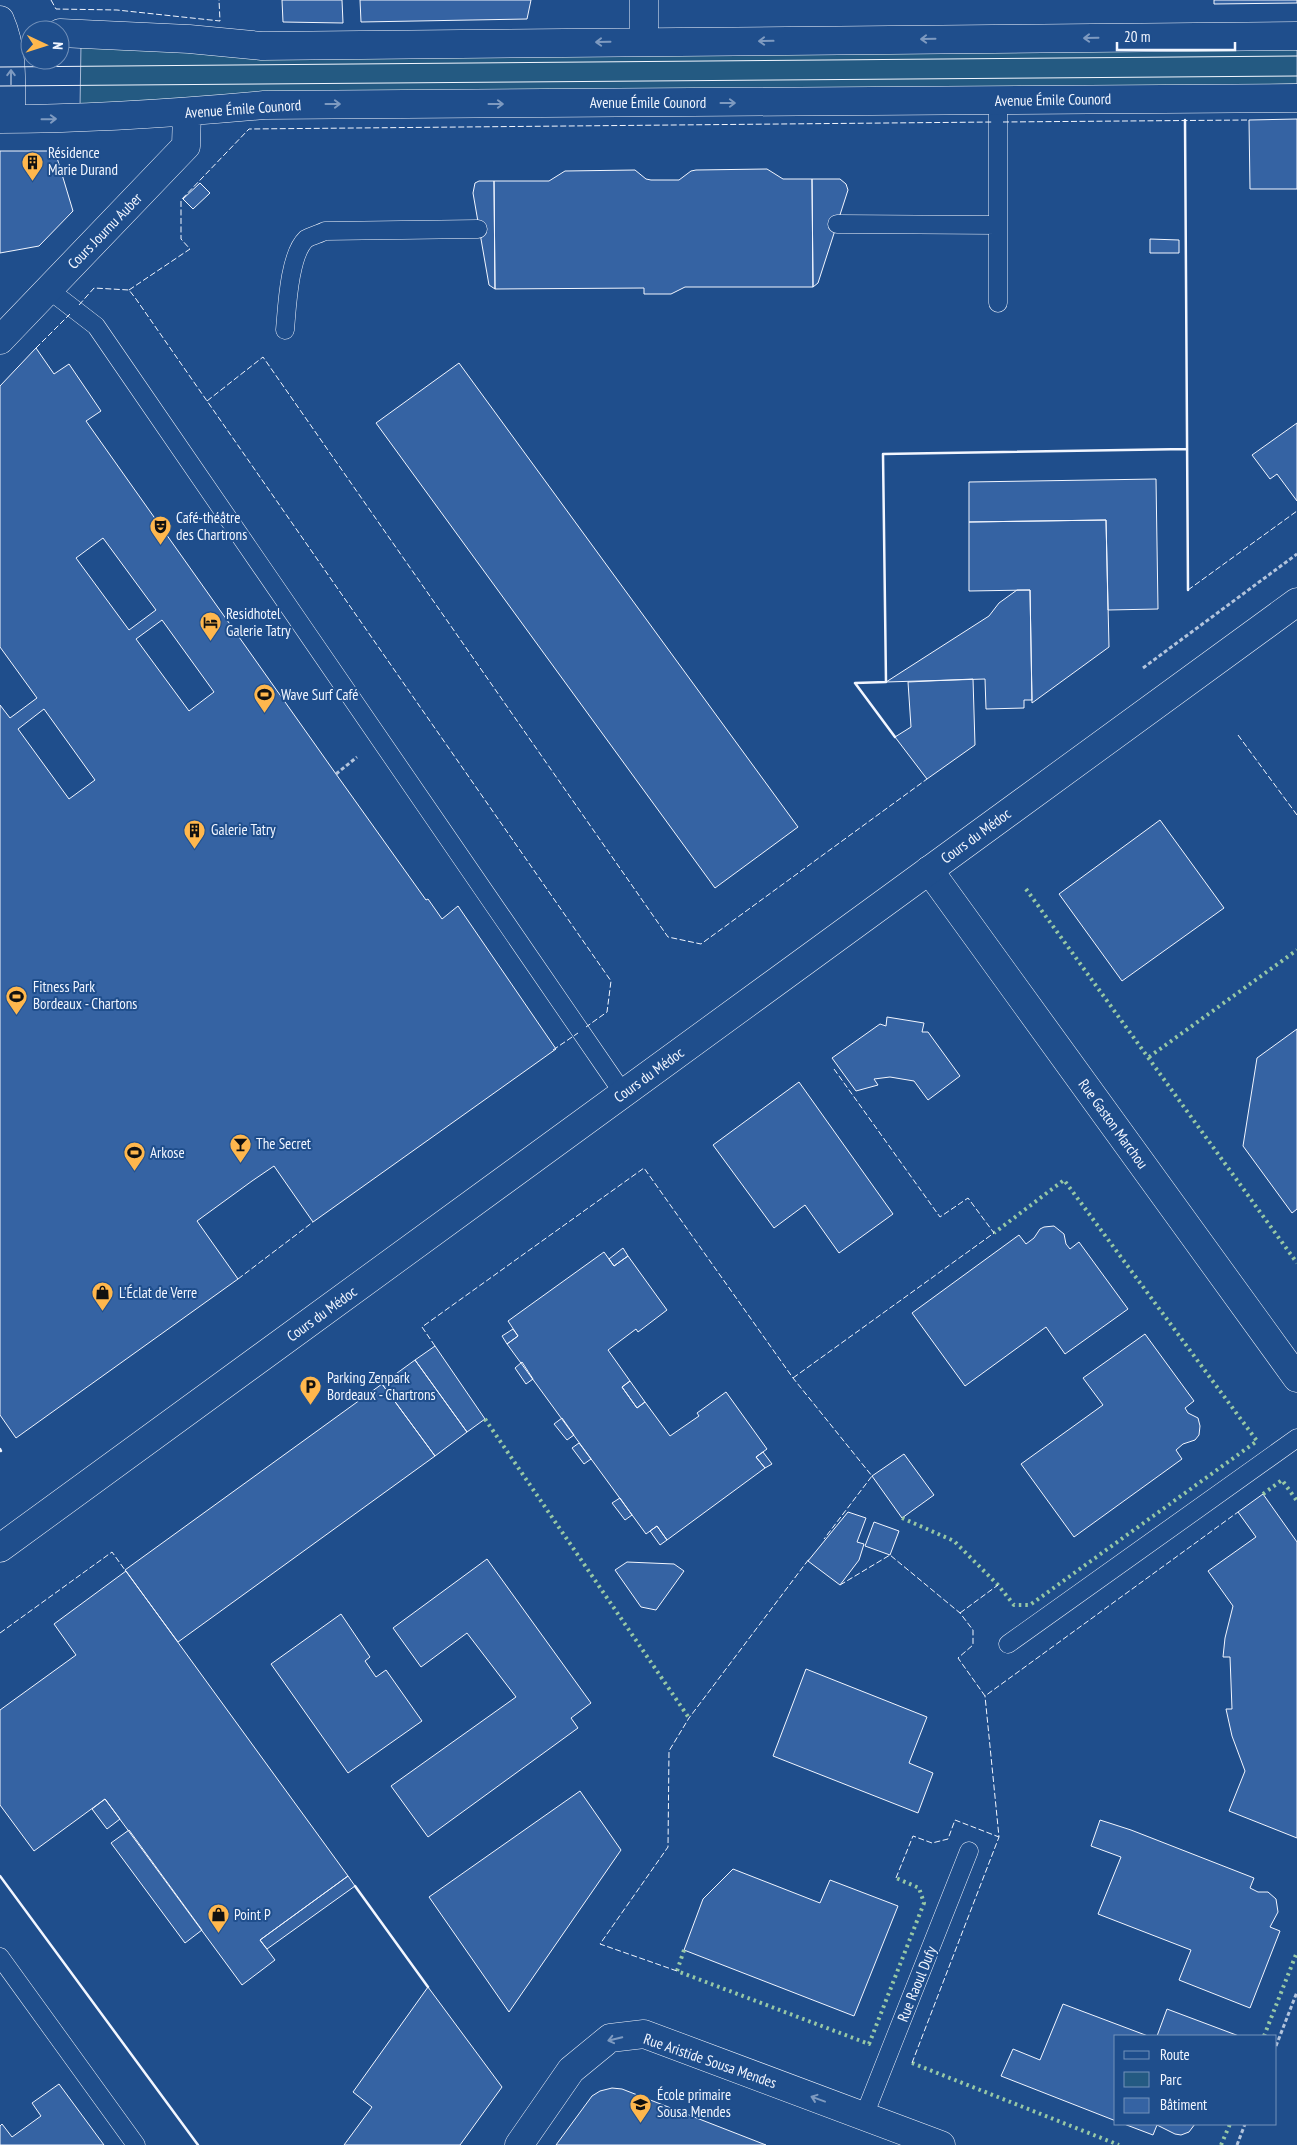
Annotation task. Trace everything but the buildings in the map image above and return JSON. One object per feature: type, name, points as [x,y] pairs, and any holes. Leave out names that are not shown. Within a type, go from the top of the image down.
[{"type":"street","points":[[644,0],[644,42]]},
{"type":"street","points":[[6,120],[11,66],[9,31]]},
{"type":"street","points":[[70,33],[189,39],[262,46],[1297,36]]},
{"type":"street","name":"Avenue Émile Counord","points":[[6,120],[187,112],[264,105],[1297,98]]},
{"type":"street","name":"Cours Journu Auber","points":[[0,340],[186,146],[187,112]]},
{"type":"street","name":"Cours du Médoc","points":[[0,1548],[1297,602]]},
{"type":"street","name":"Rue Gaston Marchou","points":[[929,870],[1297,1378]]},
{"type":"street","name":"Rue Aristide Sousa Mendes","points":[[519,2145],[571,2070],[610,2038],[644,2034],[941,2145]]},
{"type":"lane","points":[[998,100],[998,303]]},
{"type":"lane","points":[[837,224],[998,225]]},
{"type":"lane","points":[[285,330],[290,279],[297,257],[306,239],[324,231],[478,229]]},
{"type":"lane","points":[[48,289],[96,326],[623,1093]]},
{"type":"lane","points":[[1008,1644],[1297,1438]]},
{"type":"lane","name":"Rue Raoul Dufy","points":[[864,2116],[969,1851]]},
{"type":"lane","points":[[0,1958],[136,2145]]},
{"type":"path","points":[[1277,2043],[1297,1992]]},
{"type":"path","points":[[1237,2145],[1245,2125]]},
{"type":"green space","points":[[81,44],[1297,48],[1297,84],[80,108]]},
{"type":"tram line","points":[[0,67],[1297,56]]},
{"type":"tram line","points":[[0,86],[1297,76]]},
{"type":"hedge","points":[[1026,889],[1297,1263]]},
{"type":"hedge","points":[[1149,1057],[1297,950]]},
{"type":"hedge","points":[[902,1518],[954,1541],[998,1585],[1014,1605],[1030,1605],[1257,1441],[1064,1180],[994,1233]]},
{"type":"hedge","points":[[485,1419],[689,1718]]},
{"type":"hedge","points":[[1263,1494],[1282,1480],[1297,1501]]},
{"type":"hedge","points":[[684,1950],[677,1971],[869,2044],[924,1903],[919,1888],[896,1878]]},
{"type":"hedge","points":[[1264,2035],[1297,1952]]},
{"type":"hedge","points":[[912,2063],[1119,2145]]},
{"type":"hedge","points":[[1221,2145],[1230,2125]]},
{"type":"fence","points":[[51,0],[56,9],[117,10],[220,21],[219,0]]},
{"type":"fence","points":[[1003,122],[1249,120]]},
{"type":"fence","points":[[129,290],[190,249],[181,239],[181,200],[249,129],[993,122]]},
{"type":"fence","points":[[79,305],[94,288],[129,290],[136,299],[611,981],[607,1012],[586,1027]]},
{"type":"fence","points":[[36,348],[70,314]]},
{"type":"fence","points":[[207,401],[263,357],[668,937],[701,944],[927,779]]},
{"type":"fence","points":[[1188,590],[1297,511]]},
{"type":"fence","points":[[1238,735],[1297,815]]},
{"type":"fence","points":[[553,1050],[578,1033]]},
{"type":"fence","points":[[793,1378],[994,1233],[968,1198],[940,1217],[834,1069]]},
{"type":"fence","points":[[435,1346],[422,1327],[644,1168],[793,1378],[872,1476],[824,1539]]},
{"type":"fence","points":[[238,1279],[313,1222]]},
{"type":"fence","points":[[840,1585],[890,1555],[960,1613],[973,1630],[973,1645],[958,1658],[985,1696],[1238,1512]]},
{"type":"fence","points":[[0,1633],[112,1552],[125,1570]]},
{"type":"fence","points":[[677,1971],[600,1944],[668,1847],[669,1751],[689,1718],[809,1559]]},
{"type":"fence","points":[[960,1613],[998,1585]]},
{"type":"fence","points":[[912,2063],[999,1837],[985,1696]]},
{"type":"fence","points":[[896,1878],[913,1836],[932,1843],[948,1839],[955,1820],[999,1837]]},
{"type":"wall","points":[[1185,120],[1188,590]]},
{"type":"wall","points":[[895,737],[855,683],[886,682],[883,454],[1186,449]]},
{"type":"wall","points":[[0,1876],[198,2145]]},
{"type":"wall","points":[[355,1886],[428,1987]]},
{"type":"place","name":"Résidence Marie Durand","points":[[32,181]]},
{"type":"place","name":"Café-théâtre des Chartrons","points":[[160,546]]},
{"type":"place","name":"Residhotel Galerie Tatry","points":[[210,642]]},
{"type":"place","name":"Wave Surf Café","points":[[265,714]]},
{"type":"place","name":"Galerie Tatry","points":[[195,849]]},
{"type":"place","name":"Fitness Park Bordeaux - Chartons","points":[[17,1015]]},
{"type":"place","name":"The Secret","points":[[240,1163]]},
{"type":"place","name":"Arkose","points":[[134,1172]]},
{"type":"place","name":"L'Éclat de Verre","points":[[103,1312]]},
{"type":"place","name":"Parking Zenpark Bordeaux - Chartrons","points":[[311,1406]]},
{"type":"place","name":"Point P","points":[[218,1934]]},
{"type":"place","name":"École primaire Sousa Mendes","points":[[641,2123]]}]
